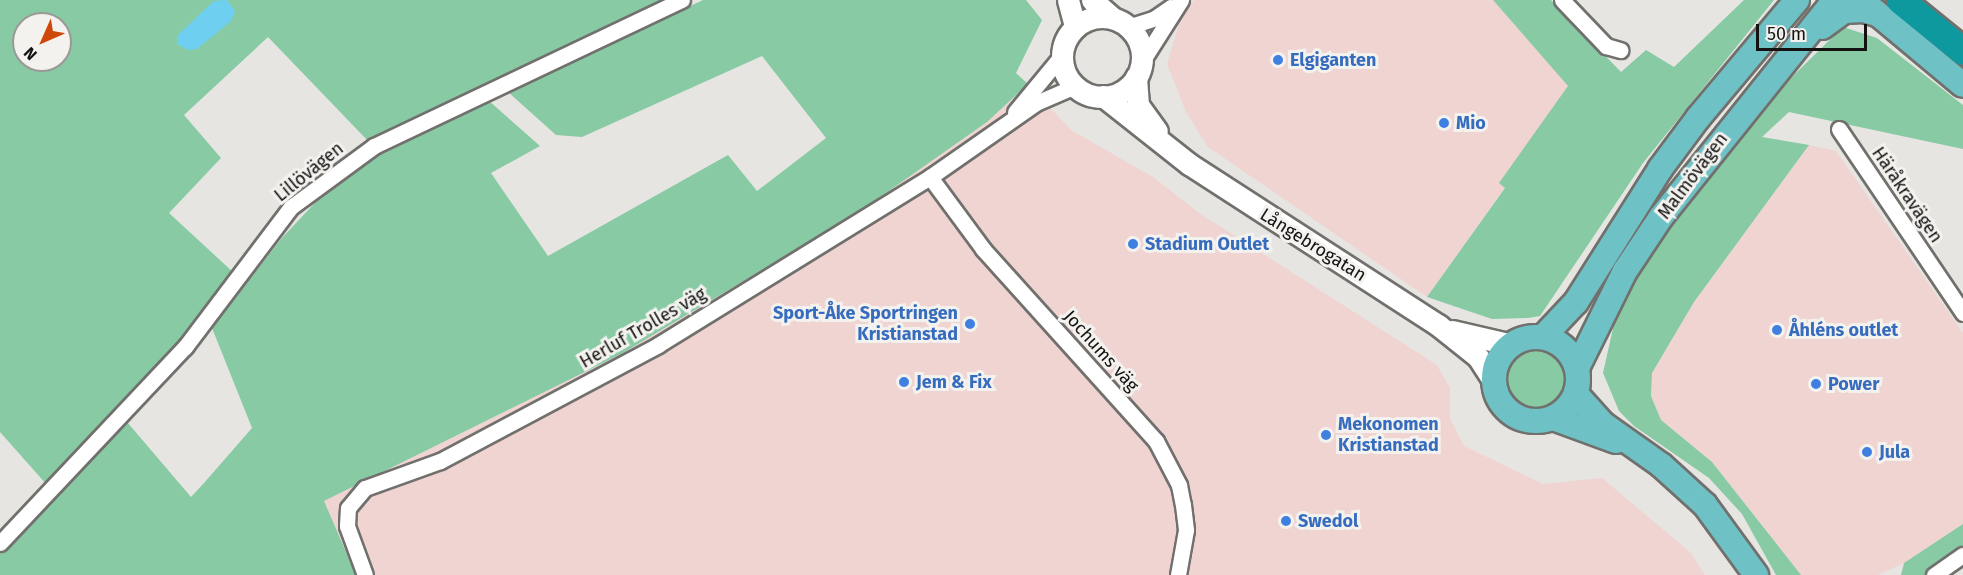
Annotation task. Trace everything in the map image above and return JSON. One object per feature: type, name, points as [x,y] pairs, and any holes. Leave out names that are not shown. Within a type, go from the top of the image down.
[{"type":"highway","points":[[1900,0],[1963,51]]},
{"type":"highway","points":[[1911,0],[1936,29]]},
{"type":"main road","points":[[1068,0],[1075,27]]},
{"type":"main road","points":[[1092,0],[1120,22],[1139,43],[1139,70],[1122,91],[1103,96],[1075,86],[1064,70],[1062,55],[1066,39],[1075,27],[1093,18],[1120,22]]},
{"type":"main road","name":"Malmövägen","points":[[1543,337],[1576,302],[1660,169],[1698,118],[1797,0]]},
{"type":"main road","name":"Malmövägen","points":[[1577,368],[1642,245],[1765,82],[1835,0]]},
{"type":"main road","points":[[1765,82],[1836,16],[1870,7],[1963,85]]},
{"type":"main road","name":"Långebrogatan","points":[[1139,70],[1135,91],[1143,114],[1189,164]]},
{"type":"main road","name":"Långebrogatan","points":[[1103,96],[1189,164],[1438,325],[1478,357],[1494,382]]},
{"type":"main road","name":"Långebrogatan","points":[[1438,325],[1486,342],[1512,345]]},
{"type":"main road","points":[[1553,418],[1576,394],[1577,368],[1564,348],[1543,337],[1512,345],[1498,361],[1494,382],[1500,401],[1514,415],[1533,421],[1553,418],[1638,451]]},
{"type":"main road","points":[[1576,394],[1602,424],[1661,465],[1705,505],[1756,575]]},
{"type":"street","name":"Lillövägen","points":[[0,543],[184,348],[291,207],[374,146],[682,0]]},
{"type":"street","points":[[1120,22],[1155,18],[1181,0],[1139,70]]},
{"type":"street","points":[[1562,0],[1606,46],[1620,50]]},
{"type":"street","name":"Herluf Trolles väg","points":[[1008,121],[1062,55]]},
{"type":"street","name":"Herluf Trolles väg","points":[[365,575],[346,526],[348,508],[365,488],[440,461],[519,422],[658,345],[930,177],[1008,121],[1075,86]]},
{"type":"street","name":"Häråkravägen","points":[[1839,129],[1963,313]]},
{"type":"street","name":"Jochums väg","points":[[930,177],[983,249],[1160,449],[1179,485],[1183,505],[1186,530],[1178,575]]},
{"type":"street","points":[[1934,575],[1963,555]]},
{"type":"shaded area","points":[[1194,0],[1493,0],[1569,86],[1500,182],[1505,187],[1427,297],[1208,147],[1186,112],[1167,64],[1183,11]]},
{"type":"shaded area","points":[[1028,84],[1071,130],[1153,177],[1199,213],[1437,365],[1450,388],[1450,418],[1464,446],[1543,484],[1602,478],[1690,552],[1705,575],[356,575],[324,501],[621,354],[859,212],[987,122]]},
{"type":"shaded area","points":[[1809,145],[1836,151],[1963,333],[1963,524],[1904,563],[1878,575],[1801,575],[1712,462],[1661,420],[1651,396],[1652,373],[1694,302]]},
{"type":"green space","points":[[0,0],[669,0],[370,143],[268,37],[184,115],[221,158],[169,213],[234,273],[181,343],[47,485],[0,432]]},
{"type":"green space","points":[[703,0],[1026,0],[1042,20],[1016,73],[1028,84],[987,122],[859,212],[621,354],[324,501],[356,575],[0,575],[0,552],[127,422],[191,497],[204,483],[252,428],[212,328],[281,239],[326,191],[376,155],[488,100],[540,146],[491,173],[548,256],[728,155],[757,191],[826,138],[762,56],[582,137],[556,135],[508,92]]},
{"type":"green space","points":[[1493,0],[1551,0],[1621,72],[1646,50],[1674,67],[1744,0],[1774,0],[1643,163],[1540,316],[1528,318],[1492,319],[1427,297],[1505,188],[1499,183],[1568,86]]},
{"type":"green space","points":[[1843,27],[1877,38],[1963,105],[1963,149],[1789,112],[1762,137],[1809,145],[1694,302],[1652,373],[1651,396],[1661,420],[1712,462],[1801,575],[1776,575],[1742,514],[1709,478],[1634,426],[1619,411],[1603,373],[1618,306],[1648,255],[1750,118]]},
{"type":"green space","points":[[1536,346],[1549,348],[1564,361],[1569,379],[1567,392],[1554,407],[1536,412],[1523,410],[1508,397],[1503,379],[1505,366],[1518,351]]},
{"type":"green space","points":[[1963,524],[1963,548],[1925,575],[1901,575],[1904,563]]},
{"type":"water","points":[[227,0],[235,11],[231,21],[197,49],[188,50],[177,44],[177,36],[214,1]]},
{"type":"place","name":"Elgiganten","points":[[1278,60]]},
{"type":"place","name":"Mio","points":[[1444,123]]},
{"type":"place","name":"Stadium Outlet","points":[[1133,244]]},
{"type":"place","name":"Sport-Åke Sportringen Kristianstad","points":[[970,324]]},
{"type":"place","name":"Åhléns outlet","points":[[1777,330]]},
{"type":"place","name":"Jem & Fix","points":[[904,382]]},
{"type":"place","name":"Power","points":[[1816,384]]},
{"type":"place","name":"Mekonomen Kristianstad","points":[[1326,435]]},
{"type":"place","name":"Jula","points":[[1867,452]]},
{"type":"place","name":"Swedol","points":[[1286,521]]}]
